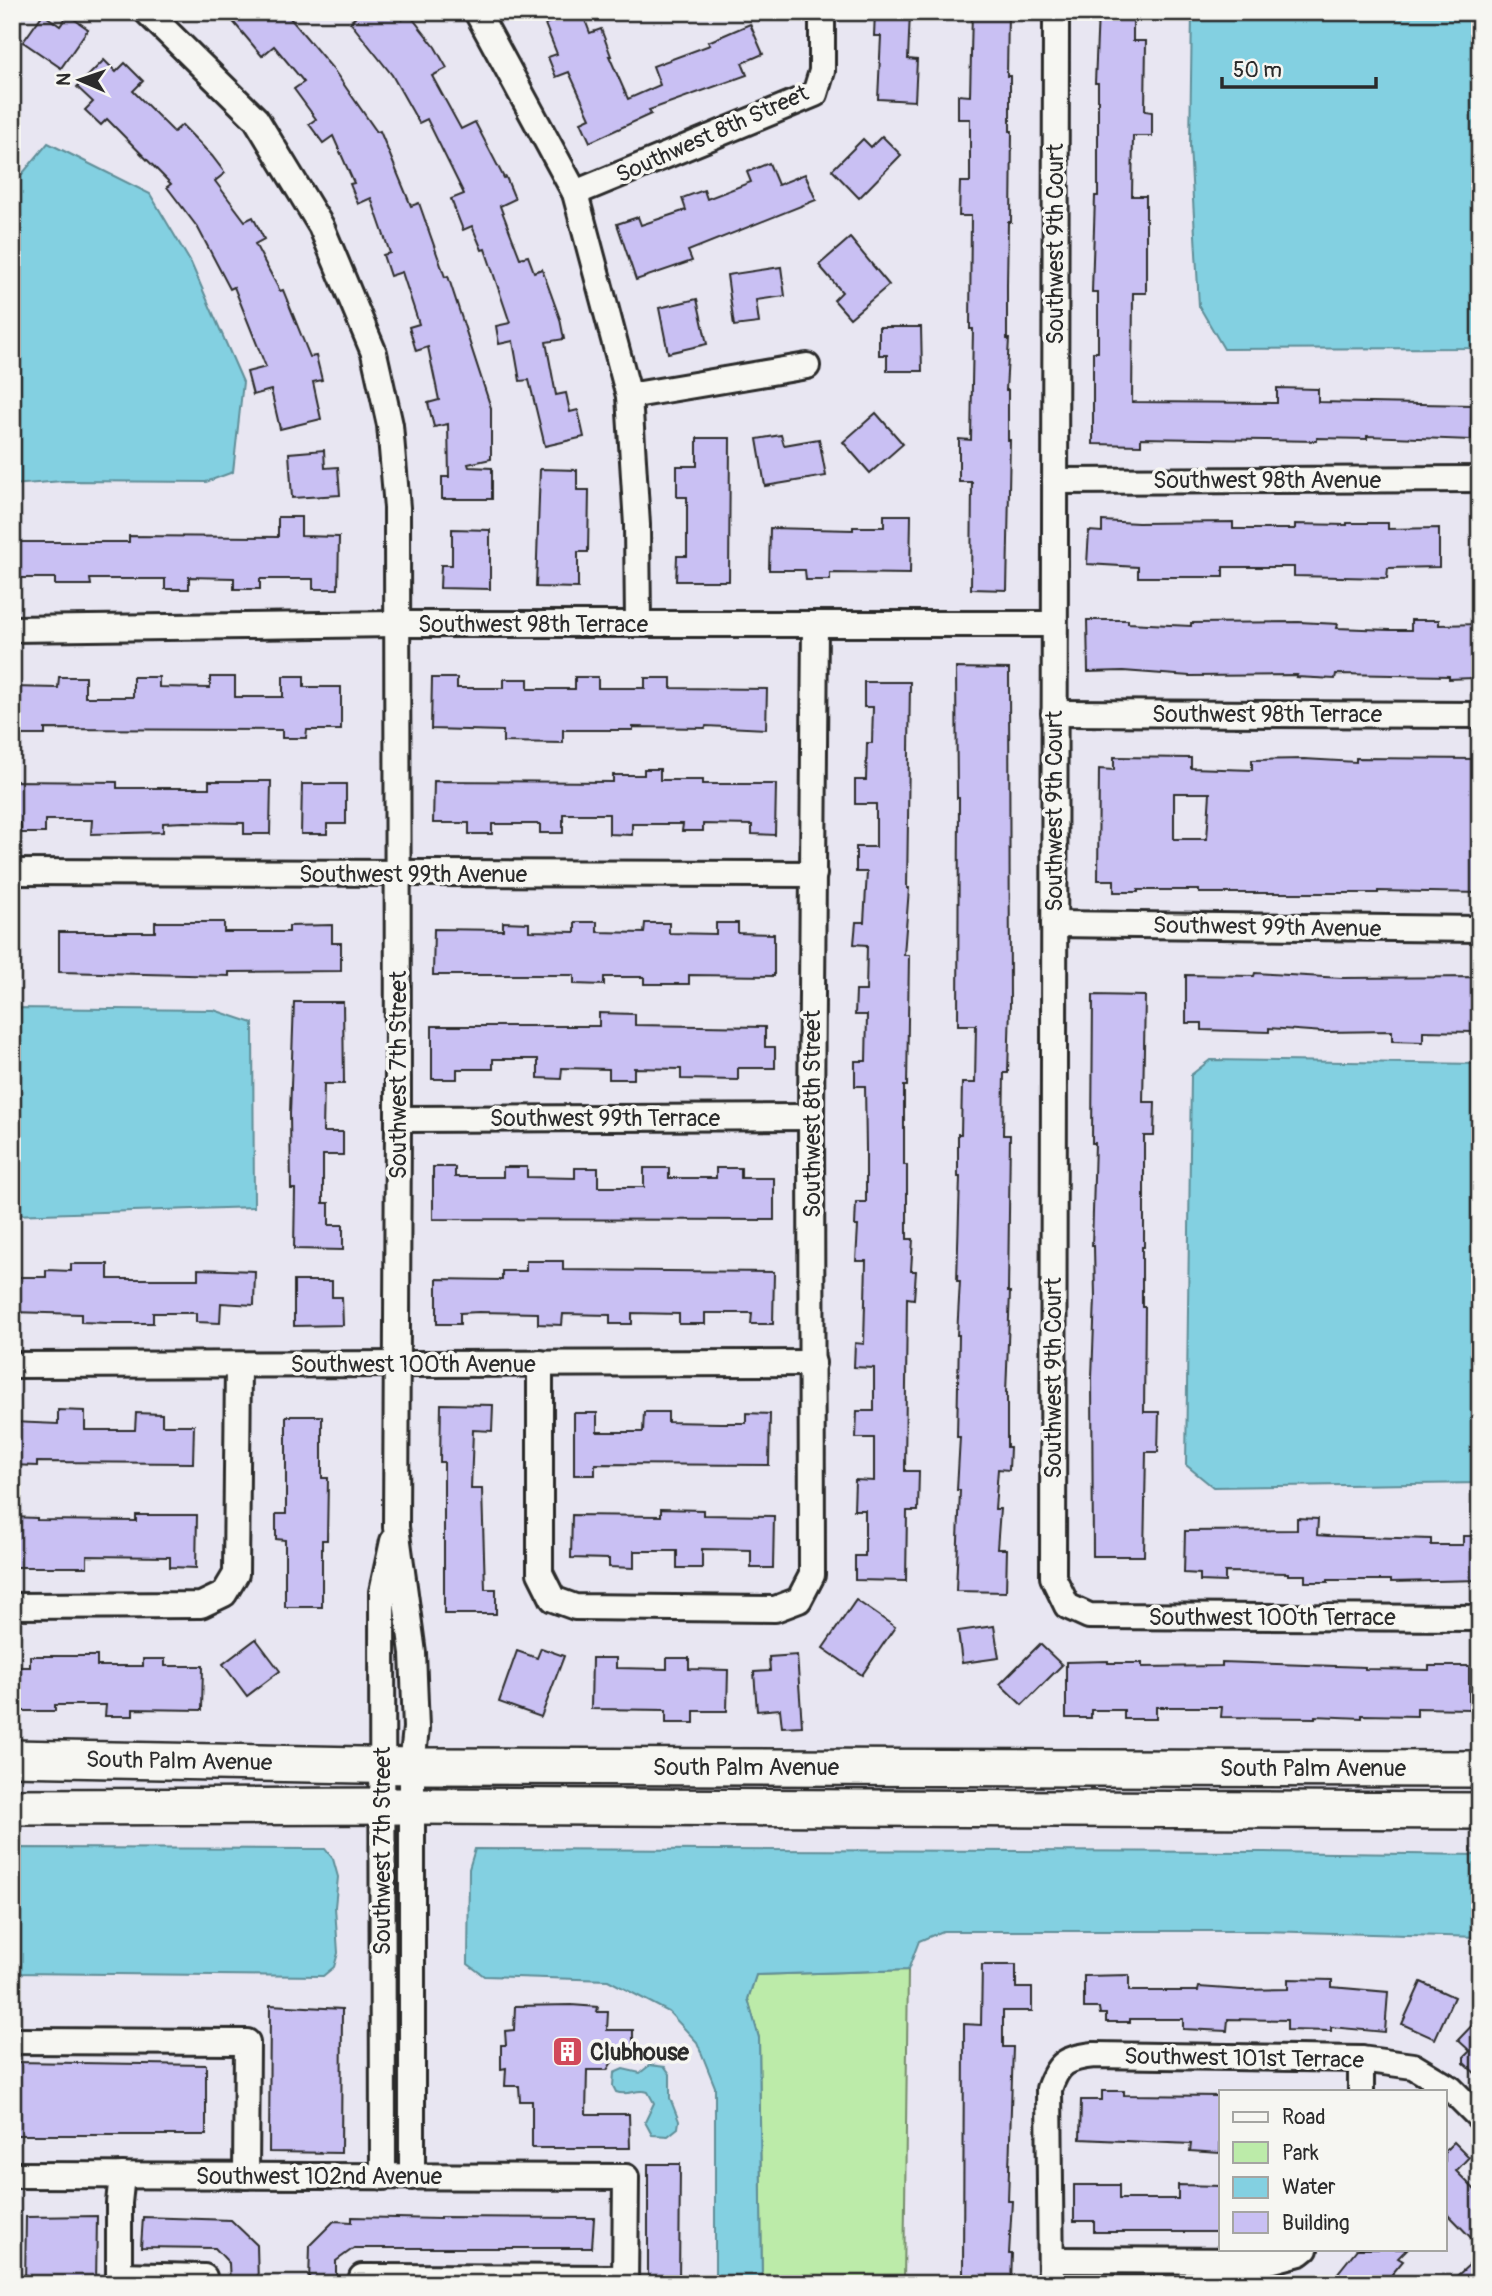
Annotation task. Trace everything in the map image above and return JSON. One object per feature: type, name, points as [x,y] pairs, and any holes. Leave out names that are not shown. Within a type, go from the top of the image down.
[{"type":"main road","name":"South Palm Avenue","points":[[12,1758],[397,1766],[1480,1769]]},
{"type":"main road","name":"South Palm Avenue","points":[[12,1807],[1480,1811]]},
{"type":"street","name":"Southwest 7th Street","points":[[147,12],[256,119],[321,226],[374,354],[390,425],[397,508],[396,1527],[413,1653],[416,1727],[397,1766]]},
{"type":"street","name":"Southwest 8th Street","points":[[575,193],[815,94],[822,71],[822,12]]},
{"type":"street","name":"Southwest 9th Court","points":[[1056,12],[1053,1577],[1067,1606]]},
{"type":"street","points":[[478,13],[575,193],[629,396],[637,525],[638,623]]},
{"type":"street","points":[[629,396],[807,366]]},
{"type":"street","name":"Southwest 98th Avenue","points":[[1055,481],[1480,479]]},
{"type":"street","name":"Southwest 98th Terrace","points":[[12,629],[396,624],[1053,624]]},
{"type":"street","name":"Southwest 8th Street","points":[[540,1363],[540,1573],[552,1599],[575,1607],[775,1609],[799,1600],[812,1575],[814,625]]},
{"type":"street","name":"Southwest 98th Terrace","points":[[1054,713],[1480,715]]},
{"type":"street","name":"Southwest 99th Avenue","points":[[12,872],[814,874]]},
{"type":"street","name":"Southwest 99th Avenue","points":[[1054,924],[1480,929]]},
{"type":"street","name":"Southwest 99th Terrace","points":[[398,1119],[811,1117]]},
{"type":"street","name":"Southwest 100th Avenue","points":[[12,1366],[813,1363]]},
{"type":"street","points":[[12,1606],[201,1605],[224,1594],[236,1574],[238,1365]]},
{"type":"street","name":"Southwest 7th Street","points":[[383,2177],[383,2012],[397,1806],[397,1766],[382,1592],[396,1527]]},
{"type":"street","name":"Southwest 100th Terrace","points":[[1067,1606],[1089,1616],[1480,1618]]},
{"type":"street","name":"Southwest 7th Street","points":[[397,1806],[412,2011],[412,2177]]},
{"type":"street","points":[[383,2012],[412,2011]]},
{"type":"street","points":[[12,2041],[247,2042],[246,2176]]},
{"type":"street","name":"Southwest 101st Terrace","points":[[1051,2272],[1049,2089],[1056,2069],[1075,2057],[1094,2055],[1361,2059],[1413,2066],[1451,2089],[1480,2118]]},
{"type":"street","points":[[1361,2059],[1361,2090]]},
{"type":"street","points":[[384,2111],[412,2111]]},
{"type":"street","name":"Southwest 102nd Avenue","points":[[12,2175],[626,2177],[625,2281]]},
{"type":"street","points":[[122,2175],[119,2203],[119,2279],[204,2280]]},
{"type":"street","points":[[1051,2272],[1270,2261],[1304,2250]]},
{"type":"street","points":[[362,2281],[625,2281]]},
{"type":"green space","points":[[908,1970],[904,2284],[762,2284],[759,2038],[748,1999],[756,1975]]},
{"type":"water","points":[[1192,12],[1480,12],[1480,348],[1224,349],[1199,306],[1190,146]]},
{"type":"water","points":[[48,143],[150,194],[191,263],[243,382],[233,472],[206,482],[63,481],[12,485],[12,186]]},
{"type":"water","points":[[12,1008],[214,1010],[253,1023],[254,1207],[12,1215]]},
{"type":"water","points":[[1210,1060],[1480,1064],[1480,1483],[1213,1487],[1186,1465],[1191,1075]]},
{"type":"water","points":[[12,1848],[325,1849],[333,1859],[338,1877],[335,1907],[338,1953],[334,1967],[323,1976],[12,1973]]},
{"type":"water","points":[[475,1849],[1480,1855],[1480,1937],[1261,1931],[943,1931],[919,1941],[908,1970],[756,1975],[748,1999],[759,2038],[762,2284],[715,2284],[715,2087],[697,2042],[669,2012],[608,1980],[484,1976],[468,1964],[469,1869]]},
{"type":"water","points":[[650,2065],[665,2067],[670,2074],[670,2098],[679,2121],[678,2128],[668,2136],[652,2135],[645,2122],[654,2103],[648,2092],[620,2093],[616,2092],[613,2086],[614,2073],[623,2069],[640,2073]]},
{"type":"building","points":[[225,12],[285,12],[333,69],[377,132],[380,131],[411,206],[419,203],[445,277],[448,276],[491,408],[491,459],[468,464],[469,467],[492,468],[492,499],[442,499],[442,477],[449,477],[448,424],[434,427],[428,403],[439,400],[428,347],[416,351],[409,327],[419,324],[402,272],[390,276],[383,255],[390,253],[371,198],[358,204],[350,184],[354,183],[333,136],[323,143],[309,124],[316,119],[294,89],[304,82],[274,46],[262,56]]},
{"type":"building","points":[[362,12],[396,12],[402,20],[409,14],[435,47],[447,68],[432,76],[461,129],[475,122],[504,178],[506,177],[515,199],[500,206],[520,258],[528,256],[534,272],[542,269],[560,319],[564,339],[546,342],[556,395],[566,393],[570,412],[578,410],[584,437],[545,446],[529,380],[520,381],[513,341],[499,344],[496,326],[510,323],[485,249],[482,250],[472,226],[463,230],[451,199],[464,194],[427,119],[419,123],[392,75],[350,22]]},
{"type":"building","points":[[582,12],[590,33],[601,29],[609,56],[628,99],[660,85],[653,66],[710,45],[708,42],[750,24],[763,54],[742,63],[747,75],[649,110],[651,114],[590,142],[581,122],[590,118],[569,72],[556,77],[548,57],[557,54],[545,24]]},
{"type":"building","points":[[875,12],[910,12],[908,59],[917,60],[915,101],[878,99],[881,36],[874,36]]},
{"type":"building","points":[[972,12],[1008,12],[1007,76],[1010,76],[1012,131],[1007,285],[1009,339],[1006,390],[1010,440],[1007,590],[971,589],[972,482],[959,482],[959,439],[971,440],[973,329],[970,329],[971,216],[959,216],[960,182],[970,182],[970,119],[958,119],[958,95],[970,96]]},
{"type":"building","points":[[1098,12],[1133,12],[1133,41],[1146,41],[1145,111],[1152,112],[1152,136],[1133,136],[1132,196],[1146,196],[1146,293],[1133,293],[1132,402],[1277,403],[1277,388],[1318,389],[1318,402],[1472,405],[1471,440],[1367,436],[1367,439],[1317,438],[1317,441],[1141,438],[1141,445],[1093,444],[1093,352],[1098,352],[1098,292],[1092,292],[1095,196],[1098,196],[1098,83],[1095,83]]},
{"type":"building","points":[[43,14],[60,26],[68,15],[88,29],[61,68],[23,42]]},
{"type":"building","points":[[104,60],[116,72],[125,63],[143,81],[133,91],[174,132],[182,125],[212,156],[225,173],[215,181],[245,221],[253,217],[264,239],[255,244],[280,291],[283,290],[310,357],[316,356],[322,380],[313,382],[321,419],[280,429],[271,390],[253,395],[247,372],[266,367],[234,287],[230,289],[198,228],[167,187],[171,184],[107,119],[101,125],[85,110],[93,102],[77,87]]},
{"type":"building","points":[[882,136],[901,155],[859,198],[832,170],[863,139],[871,147]]},
{"type":"building","points":[[769,163],[778,185],[805,174],[816,200],[688,251],[692,261],[636,280],[617,224],[638,217],[641,225],[686,210],[682,198],[704,190],[707,199],[751,182],[747,172]]},
{"type":"building","points":[[850,238],[889,285],[850,318],[834,300],[842,292],[819,265]]},
{"type":"building","points":[[781,267],[785,296],[756,300],[759,323],[734,326],[727,275]]},
{"type":"building","points":[[697,299],[707,344],[668,353],[659,308]]},
{"type":"building","points":[[879,327],[921,327],[922,371],[887,371],[887,355],[879,355]]},
{"type":"building","points":[[876,413],[903,444],[870,473],[843,442]]},
{"type":"building","points":[[781,435],[784,445],[819,439],[826,476],[765,486],[757,439]]},
{"type":"building","points":[[697,438],[730,438],[729,581],[676,581],[677,556],[687,556],[687,497],[677,497],[677,466],[697,466]]},
{"type":"building","points":[[324,450],[325,468],[338,467],[340,495],[292,498],[289,453]]},
{"type":"building","points":[[540,469],[577,470],[577,490],[589,490],[588,552],[578,552],[578,588],[536,587]]},
{"type":"building","points":[[884,515],[911,515],[910,574],[830,573],[830,580],[806,580],[805,570],[769,570],[770,528],[853,530],[853,527],[884,527]]},
{"type":"building","points":[[278,517],[301,517],[301,536],[339,537],[338,589],[313,589],[313,579],[260,579],[260,589],[234,589],[234,578],[189,577],[189,589],[165,589],[165,579],[90,579],[91,585],[55,585],[55,578],[12,578],[12,542],[129,542],[129,536],[278,537]]},
{"type":"building","points":[[1102,521],[1233,522],[1233,529],[1295,529],[1295,524],[1347,523],[1388,523],[1388,529],[1439,528],[1439,567],[1388,568],[1387,578],[1294,576],[1294,567],[1223,567],[1223,577],[1138,577],[1138,567],[1087,564],[1089,531],[1102,532]]},
{"type":"building","points":[[452,529],[490,530],[490,589],[440,588],[441,565],[452,565]]},
{"type":"building","points":[[1087,620],[1128,620],[1128,623],[1191,626],[1191,623],[1299,622],[1338,624],[1337,628],[1390,630],[1411,630],[1411,620],[1439,620],[1439,625],[1480,624],[1480,672],[1473,671],[1473,678],[1336,674],[1335,679],[1296,677],[1297,675],[1190,676],[1123,671],[1088,672]]},
{"type":"building","points":[[956,668],[1009,669],[1010,1005],[1008,1073],[1004,1073],[1003,1135],[1010,1135],[1010,1292],[1006,1393],[1007,1447],[1010,1447],[1009,1470],[998,1469],[995,1509],[1000,1509],[997,1549],[1007,1549],[1006,1592],[956,1591],[960,1490],[957,1490],[960,1437],[957,1437],[960,1281],[957,1281],[960,1177],[958,1134],[961,1134],[962,1083],[975,1083],[976,1025],[958,1025],[959,798]]},
{"type":"building","points":[[283,676],[304,676],[304,687],[341,687],[341,730],[307,730],[306,738],[282,738],[282,730],[45,729],[45,735],[12,735],[12,687],[58,688],[59,677],[85,677],[85,697],[133,697],[133,677],[159,677],[159,687],[210,688],[210,677],[235,677],[235,697],[283,697]]},
{"type":"building","points":[[575,677],[598,677],[598,688],[645,688],[645,678],[671,678],[671,688],[767,689],[766,729],[706,726],[563,730],[563,743],[503,742],[503,731],[431,729],[432,678],[457,678],[457,688],[504,688],[504,679],[528,679],[528,689],[575,689]]},
{"type":"building","points":[[864,682],[910,682],[909,888],[904,955],[909,955],[904,1165],[907,1165],[907,1239],[913,1239],[911,1271],[916,1271],[914,1299],[907,1298],[905,1471],[919,1471],[918,1511],[907,1511],[906,1581],[855,1580],[855,1556],[865,1556],[865,1510],[854,1510],[855,1480],[874,1481],[874,1438],[856,1438],[857,1411],[874,1411],[874,1368],[854,1367],[855,1343],[864,1344],[866,1261],[856,1261],[856,1202],[866,1202],[866,1149],[865,1086],[855,1086],[855,1061],[866,1061],[867,1015],[855,1015],[856,991],[866,991],[867,945],[854,944],[856,922],[864,922],[867,872],[856,872],[856,847],[876,847],[876,804],[855,804],[855,780],[866,780],[867,743],[872,743],[873,707],[864,707]]},
{"type":"building","points":[[1114,757],[1191,758],[1191,768],[1252,770],[1252,760],[1356,762],[1356,758],[1480,759],[1480,893],[1199,893],[1199,890],[1114,892],[1114,880],[1098,880],[1099,769],[1114,770]],"holes":[[[1174,793],[1210,793],[1207,839],[1174,839]]]},
{"type":"building","points":[[644,769],[660,769],[660,780],[703,780],[703,784],[776,784],[775,835],[752,834],[752,825],[703,824],[703,831],[682,831],[683,824],[632,824],[632,835],[609,834],[609,814],[563,814],[563,833],[540,833],[540,824],[492,824],[492,834],[469,834],[469,823],[433,823],[434,781],[613,782],[613,775],[644,775]]},
{"type":"building","points":[[12,781],[117,782],[117,788],[209,788],[209,781],[271,781],[270,834],[244,834],[244,823],[184,822],[163,823],[163,832],[91,834],[92,820],[45,820],[45,833],[21,833],[21,823],[12,823]]},
{"type":"building","points":[[302,784],[346,784],[346,824],[327,824],[327,834],[301,834]]},
{"type":"building","points":[[155,922],[224,922],[224,932],[289,932],[289,926],[332,925],[332,943],[341,943],[341,971],[229,972],[229,976],[59,972],[59,932],[155,932]]},
{"type":"building","points":[[503,922],[529,923],[529,931],[575,932],[575,922],[597,922],[597,932],[644,933],[645,923],[669,923],[669,933],[716,934],[716,923],[738,923],[738,933],[774,934],[774,976],[689,975],[689,984],[644,984],[644,977],[604,977],[604,985],[574,984],[574,975],[433,975],[434,929],[503,930]]},
{"type":"building","points":[[1255,973],[1342,978],[1480,977],[1480,1004],[1474,1004],[1474,1032],[1423,1031],[1423,1042],[1392,1041],[1392,1031],[1324,1032],[1269,1028],[1269,1032],[1202,1030],[1202,1023],[1186,1023],[1186,975],[1254,976]]},
{"type":"building","points":[[1093,995],[1145,996],[1143,1102],[1155,1102],[1154,1136],[1144,1136],[1142,1307],[1145,1307],[1144,1412],[1159,1412],[1158,1452],[1146,1452],[1144,1556],[1093,1556]]},
{"type":"building","points":[[294,1002],[343,1002],[344,1084],[324,1084],[323,1132],[343,1132],[343,1155],[323,1155],[323,1203],[329,1203],[329,1225],[343,1225],[343,1250],[294,1249],[295,1189],[291,1189],[290,1114]]},
{"type":"building","points":[[599,1013],[635,1014],[635,1025],[765,1027],[765,1047],[775,1047],[775,1068],[738,1068],[738,1080],[681,1079],[681,1069],[634,1068],[634,1079],[609,1079],[609,1069],[562,1068],[561,1079],[538,1078],[538,1059],[493,1059],[493,1069],[457,1069],[457,1079],[432,1079],[432,1026],[599,1026]]},
{"type":"building","points":[[433,1167],[455,1167],[455,1177],[503,1177],[503,1167],[527,1167],[527,1177],[575,1178],[575,1168],[598,1168],[598,1187],[644,1187],[644,1168],[669,1168],[669,1178],[716,1178],[716,1168],[741,1168],[741,1178],[774,1178],[774,1220],[433,1219]]},
{"type":"building","points":[[526,1261],[563,1261],[563,1270],[774,1272],[773,1324],[751,1324],[752,1313],[705,1313],[705,1324],[679,1324],[679,1314],[632,1313],[632,1324],[610,1324],[610,1315],[563,1314],[562,1325],[538,1324],[538,1313],[479,1312],[460,1313],[460,1324],[437,1324],[437,1279],[502,1280],[502,1271],[526,1271]]},
{"type":"building","points":[[71,1264],[108,1264],[108,1279],[198,1279],[198,1269],[255,1271],[254,1305],[221,1303],[220,1323],[196,1322],[196,1313],[153,1313],[153,1323],[107,1323],[81,1322],[81,1314],[12,1312],[12,1277],[46,1277],[46,1270],[71,1271]]},
{"type":"building","points":[[294,1281],[332,1281],[332,1297],[342,1297],[343,1325],[294,1326]]},
{"type":"building","points":[[441,1404],[493,1405],[492,1431],[473,1430],[471,1489],[482,1489],[485,1589],[496,1589],[496,1614],[444,1614],[444,1462],[440,1462]]},
{"type":"building","points":[[58,1410],[85,1411],[85,1430],[135,1430],[136,1413],[162,1414],[162,1425],[194,1425],[193,1463],[37,1462],[37,1466],[12,1465],[12,1422],[58,1424]]},
{"type":"building","points":[[644,1412],[668,1412],[668,1422],[720,1423],[746,1423],[746,1413],[770,1414],[769,1465],[595,1464],[595,1475],[574,1475],[574,1413],[597,1413],[597,1432],[643,1432]]},
{"type":"building","points":[[286,1416],[322,1416],[322,1478],[328,1478],[327,1540],[322,1540],[322,1607],[285,1607],[285,1540],[276,1539],[276,1514],[286,1514]]},
{"type":"building","points":[[661,1509],[703,1510],[703,1515],[774,1516],[773,1568],[751,1568],[751,1550],[702,1549],[702,1568],[677,1568],[677,1551],[634,1551],[634,1568],[609,1567],[609,1559],[571,1558],[572,1515],[661,1516]]},
{"type":"building","points":[[136,1515],[197,1515],[196,1568],[170,1567],[170,1557],[87,1556],[87,1567],[12,1567],[12,1517],[37,1520],[136,1521]]},
{"type":"building","points":[[1297,1518],[1318,1519],[1317,1535],[1431,1539],[1431,1545],[1463,1545],[1463,1536],[1480,1536],[1480,1580],[1305,1582],[1305,1575],[1225,1572],[1225,1582],[1200,1581],[1200,1574],[1184,1573],[1185,1531],[1297,1530]]},
{"type":"building","points":[[856,1600],[895,1627],[862,1675],[823,1648]]},
{"type":"building","points":[[994,1626],[999,1658],[962,1663],[958,1631]]},
{"type":"building","points":[[256,1639],[280,1671],[247,1696],[223,1664]]},
{"type":"building","points":[[1040,1644],[1062,1665],[1022,1705],[1000,1684]]},
{"type":"building","points":[[541,1648],[564,1656],[541,1717],[499,1702],[517,1651],[537,1658]]},
{"type":"building","points":[[797,1655],[802,1726],[782,1727],[780,1709],[757,1711],[754,1672],[770,1671],[769,1657]]},
{"type":"building","points":[[30,1656],[97,1656],[97,1666],[143,1666],[143,1659],[165,1659],[165,1666],[203,1666],[202,1710],[133,1709],[133,1716],[105,1716],[106,1705],[55,1705],[55,1711],[12,1711],[12,1667],[30,1667]]},
{"type":"building","points":[[592,1658],[616,1658],[616,1668],[667,1669],[667,1658],[689,1658],[689,1669],[728,1670],[727,1711],[694,1711],[694,1723],[666,1723],[666,1710],[591,1709]]},
{"type":"building","points":[[1066,1662],[1142,1663],[1142,1667],[1222,1666],[1222,1662],[1365,1669],[1429,1670],[1429,1666],[1469,1666],[1469,1709],[1417,1708],[1417,1716],[1315,1718],[1221,1717],[1222,1707],[1156,1707],[1156,1719],[1124,1719],[1124,1710],[1091,1710],[1091,1718],[1066,1718]]},
{"type":"building","points":[[982,1965],[1016,1965],[1016,1988],[1032,1988],[1032,2011],[1003,2011],[1003,2047],[1013,2047],[1008,2201],[1012,2201],[1009,2254],[1012,2254],[1011,2284],[964,2284],[963,2276],[964,2024],[981,2025]]},
{"type":"building","points":[[1129,1975],[1129,1991],[1198,1991],[1199,1987],[1288,1989],[1288,1979],[1332,1980],[1332,1987],[1388,1992],[1385,2032],[1331,2027],[1331,2031],[1287,2030],[1287,2020],[1228,2019],[1227,2031],[1183,2029],[1183,2019],[1106,2022],[1106,2014],[1100,2014],[1099,2008],[1084,2008],[1084,1976]]},
{"type":"building","points":[[1421,1982],[1454,1997],[1435,2039],[1402,2024]]},
{"type":"building","points":[[270,2005],[342,2009],[341,2153],[269,2152]]},
{"type":"building","name":"Clubhouse","points":[[515,2006],[598,2007],[597,2012],[608,2012],[607,2030],[633,2030],[633,2060],[614,2059],[607,2070],[587,2070],[586,2114],[629,2114],[630,2148],[532,2148],[532,2101],[520,2101],[519,2086],[505,2086],[506,2068],[501,2069],[501,2045],[506,2045],[505,2031],[514,2030]]},
{"type":"building","points":[[1480,2017],[1480,2078],[1464,2063],[1464,2057],[1470,2051],[1458,2040]]},
{"type":"building","points":[[15,2062],[206,2065],[206,2135],[14,2135]]},
{"type":"building","points":[[1102,2091],[1124,2091],[1124,2095],[1219,2096],[1219,2153],[1190,2151],[1191,2144],[1080,2139],[1081,2100],[1102,2100]]},
{"type":"building","points":[[1454,2142],[1469,2157],[1456,2171],[1480,2195],[1480,2247],[1446,2212],[1446,2150]]},
{"type":"building","points":[[648,2164],[680,2164],[679,2284],[648,2284]]},
{"type":"building","points":[[1074,2185],[1119,2185],[1119,2199],[1178,2199],[1178,2185],[1219,2186],[1219,2232],[1094,2232],[1094,2221],[1074,2221]]},
{"type":"building","points":[[97,2216],[96,2284],[25,2284],[26,2217]]},
{"type":"building","points":[[143,2217],[231,2220],[257,2245],[258,2284],[230,2284],[229,2263],[215,2248],[141,2247]]},
{"type":"building","points":[[352,2217],[594,2218],[592,2248],[354,2248],[336,2261],[336,2284],[309,2284],[310,2245],[334,2221],[352,2222]]},
{"type":"building","points":[[1356,2250],[1406,2250],[1398,2258],[1403,2261],[1384,2284],[1329,2284]]},
{"type":"building","points":[[1480,2255],[1480,2284],[1448,2284]]},
{"type":"place","name":"Clubhouse","points":[[567,2052]]}]
